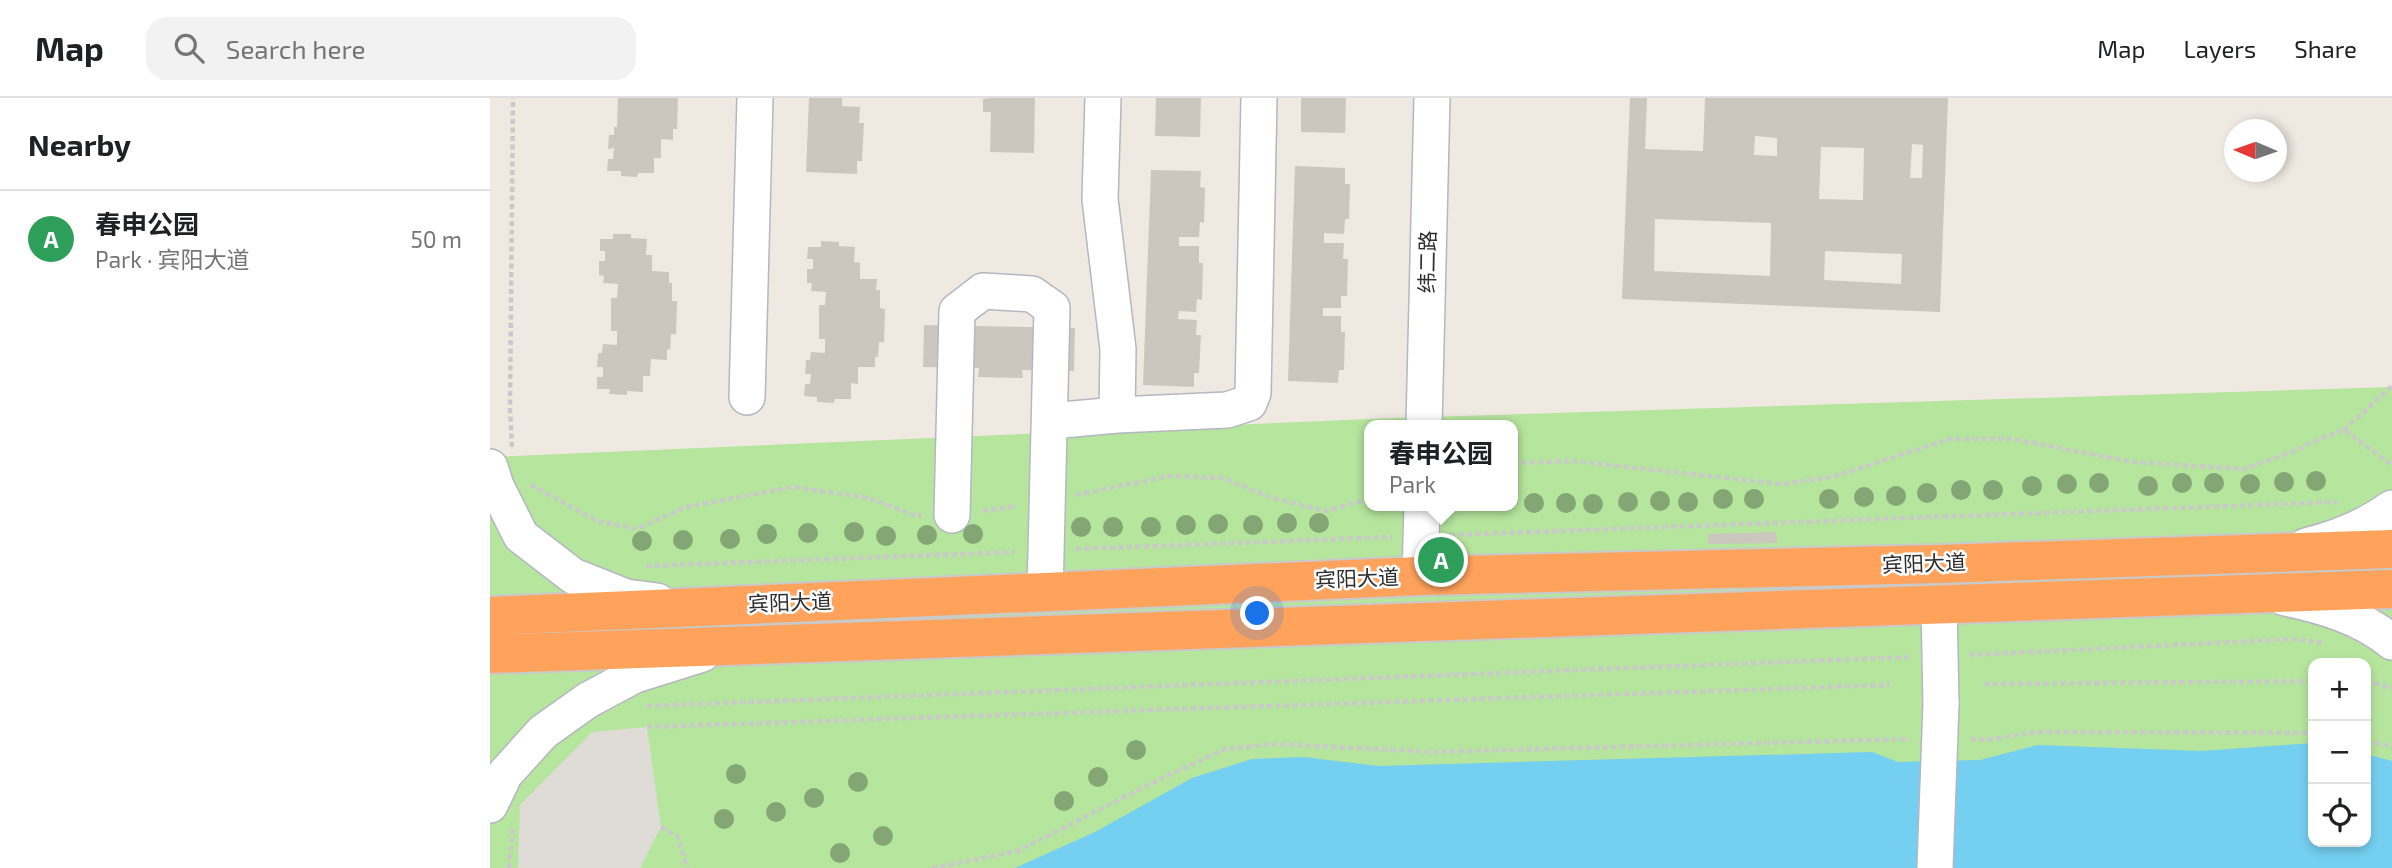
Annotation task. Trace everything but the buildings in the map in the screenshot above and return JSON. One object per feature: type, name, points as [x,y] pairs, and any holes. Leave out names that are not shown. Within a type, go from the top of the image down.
[{"type":"highway","name":"宾阳大道","points":[[490,616],[1420,576],[2392,549]]},
{"type":"highway","name":"宾阳大道","points":[[490,654],[2392,589]]},
{"type":"street","points":[[747,397],[755,98]]},
{"type":"street","points":[[1103,98],[1100,199],[1118,349],[1116,415]]},
{"type":"street","points":[[1051,421],[1227,410],[1249,403],[1254,393],[1259,98]]},
{"type":"street","name":"纬二路","points":[[1424,420],[1432,98]]},
{"type":"street","points":[[952,515],[957,311],[983,291],[1032,294],[1052,308],[1045,593]]},
{"type":"street","points":[[501,458],[496,486],[521,536],[573,576],[626,597],[706,607]]},
{"type":"street","points":[[2277,554],[2334,539],[2374,521],[2392,508]]},
{"type":"street","points":[[1420,576],[1422,511]]},
{"type":"street","points":[[2268,594],[2318,604],[2374,627],[2392,642]]},
{"type":"street","points":[[1935,868],[1941,704],[1939,605]]},
{"type":"street","points":[[490,805],[505,774],[543,732],[589,700],[635,675],[729,646]]},
{"type":"path","points":[[501,458],[510,408],[513,98]]},
{"type":"path","points":[[1518,463],[1573,461],[1781,484],[1832,477],[1950,439],[2012,439],[2133,462],[2244,469],[2344,430],[2392,386]]},
{"type":"path","points":[[2344,430],[2392,465]]},
{"type":"path","points":[[1447,535],[2350,501]]},
{"type":"path","points":[[638,566],[1406,537]]},
{"type":"path","points":[[1961,656],[2297,639],[2333,645]]},
{"type":"path","points":[[641,706],[1920,657]]},
{"type":"path","points":[[1983,684],[2308,681]]},
{"type":"path","points":[[2371,682],[2392,688]]},
{"type":"path","points":[[646,727],[1890,685]]},
{"type":"path","points":[[1962,739],[1987,740],[2038,732],[2308,733]]},
{"type":"path","points":[[932,868],[1018,851],[1225,749],[1278,744],[1430,752],[1912,739]]},
{"type":"path","points":[[2371,743],[2392,746]]},
{"type":"path","points":[[661,827],[678,837],[687,868]]},
{"type":"green space","points":[[2392,387],[2392,868],[490,868],[490,457],[1394,418]]},
{"type":"shaded area","points":[[647,727],[661,827],[640,868],[518,868],[520,805],[592,732]]},
{"type":"water","points":[[2308,743],[2308,847],[2371,847],[2371,755],[2392,761],[2392,868],[1015,868],[1095,832],[1192,778],[1252,759],[1303,757],[1378,766],[1872,752],[1898,762],[1980,760],[2038,745],[2202,751]]},
{"type":"place","name":"春申公园","points":[[1441,560]]}]
